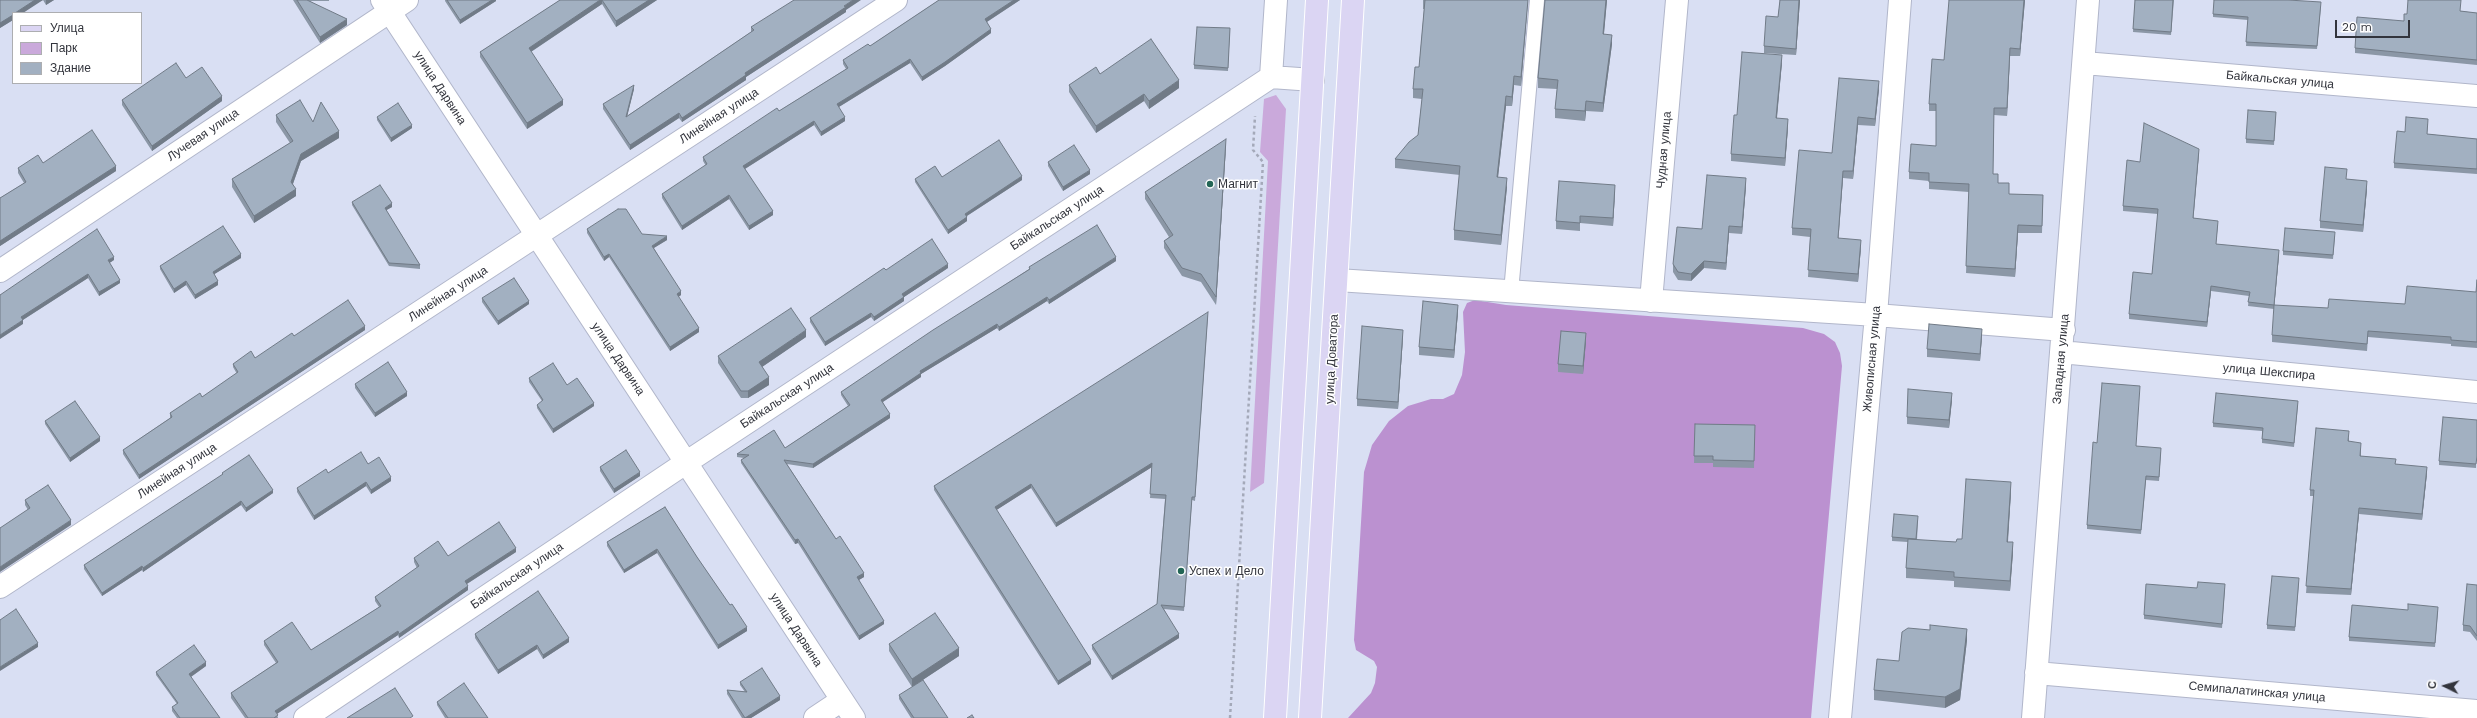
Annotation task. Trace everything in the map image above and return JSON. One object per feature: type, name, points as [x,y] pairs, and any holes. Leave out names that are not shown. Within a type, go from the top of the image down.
[{"type":"main road","points":[[1276,718],[1317,0]]},
{"type":"main road","name":"улица Доватора","points":[[1310,718],[1353,0]]},
{"type":"street","name":"Линейная улица","points":[[0,587],[896,0]]},
{"type":"street","points":[[1276,0],[1264,82],[1313,80]]},
{"type":"street","name":"Чудная улица","points":[[1651,301],[1677,0]]},
{"type":"street","name":"Живописная улица","points":[[1840,718],[1876,315],[1900,0]]},
{"type":"street","name":"Западная улица","points":[[2033,718],[2061,352],[2064,330],[2088,0]]},
{"type":"street","name":"улица Дарвина","points":[[393,4],[536,236],[687,462],[854,718]]},
{"type":"street","name":"Лучевая улица","points":[[0,270],[393,4]]},
{"type":"street","name":"Байкальская улица","points":[[2084,63],[2477,96]]},
{"type":"street","name":"Байкальская улица","points":[[305,718],[687,462],[1264,82]]},
{"type":"street","points":[[1337,280],[1876,315],[2064,330]]},
{"type":"street","name":"улица Шекспира","points":[[2061,352],[2477,392]]},
{"type":"street","name":"Семипалатинская улица","points":[[2036,672],[2477,711]]},
{"type":"street","points":[[815,718],[842,700]]},
{"type":"lane","points":[[1511,292],[1537,0]]},
{"type":"path","points":[[1230,718],[1263,162],[1253,150],[1264,82]]},
{"type":"green space","points":[[1276,95],[1286,109],[1264,483],[1250,492],[1268,161],[1260,152],[1264,99]]},
{"type":"shaded area","points":[[1475,300],[1506,305],[1803,328],[1824,334],[1835,342],[1840,353],[1842,366],[1811,718],[1348,718],[1371,693],[1375,683],[1377,667],[1374,661],[1356,650],[1354,640],[1364,472],[1372,445],[1389,421],[1408,406],[1431,399],[1443,399],[1454,394],[1462,375],[1465,352],[1463,312],[1467,303]]},
{"type":"building","points":[[0,0],[35,0],[17,12],[12,12],[12,16],[0,23]]},
{"type":"building","points":[[297,0],[307,0],[347,19],[320,37]]},
{"type":"building","points":[[447,0],[492,0],[460,20]]},
{"type":"building","points":[[560,0],[600,0],[529,48],[563,100],[527,123],[480,52]]},
{"type":"building","points":[[602,0],[649,0],[616,21]]},
{"type":"building","points":[[794,0],[853,0],[844,6],[846,7],[745,73],[746,75],[682,118],[679,113],[630,145],[603,104],[634,85],[626,117],[754,30],[751,27]]},
{"type":"building","points":[[939,0],[1014,0],[985,19],[991,29],[922,77],[910,59],[837,104],[845,117],[821,132],[814,121],[743,166],[773,211],[749,226],[729,195],[682,226],[662,194],[707,164],[703,157],[777,108],[779,111],[848,68],[843,60],[868,44],[870,46]]},
{"type":"building","points":[[1425,0],[1528,0],[1521,77],[1514,76],[1512,97],[1506,96],[1497,177],[1507,178],[1501,235],[1454,230],[1460,166],[1395,159],[1409,142],[1418,135],[1423,89],[1413,89],[1415,67],[1419,67]]},
{"type":"building","points":[[1545,0],[1606,0],[1603,34],[1612,35],[1603,103],[1586,101],[1585,111],[1555,109],[1558,80],[1538,78]]},
{"type":"building","points":[[1780,0],[1799,0],[1796,49],[1764,46],[1766,16],[1778,17]]},
{"type":"building","points":[[1949,0],[2024,0],[2020,49],[2010,48],[2007,108],[1994,108],[1993,174],[1998,174],[1998,183],[2009,183],[2009,194],[2043,195],[2042,226],[2018,225],[2015,269],[1966,266],[1969,184],[1929,182],[1929,173],[1909,172],[1911,144],[1936,146],[1936,104],[1929,104],[1932,59],[1944,60]]},
{"type":"building","points":[[2135,0],[2173,0],[2171,32],[2133,29]]},
{"type":"building","points":[[2214,0],[2288,0],[2321,2],[2317,46],[2246,42],[2248,17],[2213,14]]},
{"type":"building","points":[[2408,0],[2461,0],[2460,11],[2477,13],[2477,60],[2355,48],[2357,17],[2404,21],[2404,14],[2407,14]]},
{"type":"building","points":[[1197,27],[1230,28],[1228,68],[1194,65]]},
{"type":"building","points":[[1151,39],[1179,80],[1149,101],[1144,94],[1096,126],[1069,85],[1096,67],[1100,74]]},
{"type":"building","points":[[1742,52],[1782,55],[1776,118],[1788,119],[1785,158],[1731,154],[1734,115],[1737,115]]},
{"type":"building","points":[[176,63],[186,78],[202,67],[222,96],[152,146],[122,100]]},
{"type":"building","points":[[1839,78],[1879,81],[1875,119],[1858,117],[1853,171],[1843,171],[1838,238],[1861,240],[1858,274],[1808,270],[1811,229],[1792,228],[1799,150],[1832,153]]},
{"type":"building","points":[[300,100],[313,122],[321,102],[339,131],[301,154],[291,182],[296,189],[254,216],[232,179],[293,141],[276,115]]},
{"type":"building","points":[[398,103],[412,125],[391,138],[377,117]]},
{"type":"building","points":[[2248,110],[2276,112],[2274,141],[2246,139]]},
{"type":"building","points":[[2406,117],[2428,119],[2427,134],[2477,139],[2477,169],[2394,163],[2397,131],[2405,132]]},
{"type":"building","points":[[2144,123],[2199,149],[2193,218],[2218,221],[2216,244],[2279,250],[2274,305],[2248,302],[2250,292],[2211,286],[2207,322],[2129,314],[2133,272],[2152,274],[2158,209],[2123,206],[2127,160],[2140,162]]},
{"type":"building","points":[[92,130],[116,166],[0,241],[0,198],[26,182],[18,168],[38,155],[43,163]]},
{"type":"building","points":[[1226,139],[1216,297],[1201,274],[1182,268],[1164,241],[1173,235],[1145,192]]},
{"type":"building","points":[[999,140],[1022,176],[965,214],[967,217],[948,230],[915,179],[935,166],[942,177]]},
{"type":"building","points":[[1074,145],[1090,170],[1063,187],[1048,162]]},
{"type":"building","points":[[2325,167],[2347,169],[2346,179],[2367,181],[2363,225],[2320,221]]},
{"type":"building","points":[[1707,175],[1746,178],[1742,227],[1729,226],[1726,263],[1704,261],[1691,274],[1678,272],[1673,264],[1677,227],[1702,229]]},
{"type":"building","points":[[1559,181],[1615,185],[1613,218],[1580,216],[1580,223],[1556,221]]},
{"type":"building","points":[[380,185],[392,203],[385,208],[420,265],[389,263],[352,202]]},
{"type":"building","points":[[618,209],[626,209],[642,234],[667,236],[652,246],[681,291],[677,294],[699,328],[670,347],[609,254],[604,257],[587,229]]},
{"type":"building","points":[[1097,225],[1116,257],[1049,300],[1047,297],[999,327],[997,324],[920,371],[921,373],[881,400],[890,414],[813,464],[784,460],[836,539],[840,536],[864,573],[857,577],[884,621],[859,636],[798,539],[795,540],[741,460],[749,455],[737,454],[774,430],[785,448],[850,405],[841,392],[933,330],[1030,269],[1029,267]]},
{"type":"building","points":[[223,226],[241,254],[213,272],[218,281],[195,295],[186,281],[174,289],[160,266]]},
{"type":"building","points":[[2285,228],[2335,232],[2333,255],[2283,251]]},
{"type":"building","points":[[97,229],[114,257],[108,260],[120,280],[99,292],[88,274],[21,317],[23,320],[0,335],[0,295]]},
{"type":"building","points":[[932,239],[948,264],[902,294],[904,297],[874,317],[871,313],[825,342],[810,318],[884,268],[886,270]]},
{"type":"building","points":[[514,278],[529,301],[498,321],[482,298]]},
{"type":"building","points":[[2477,280],[2477,342],[2451,340],[2451,337],[2368,331],[2367,344],[2272,335],[2274,305],[2328,308],[2329,299],[2405,304],[2407,286],[2476,292]]},
{"type":"building","points":[[348,300],[365,326],[139,475],[123,450],[172,417],[170,413],[200,393],[202,397],[238,372],[233,364],[251,351],[255,358],[292,333],[294,336]]},
{"type":"building","points":[[1423,301],[1458,305],[1454,350],[1419,347]]},
{"type":"building","points":[[791,308],[806,330],[759,362],[769,377],[748,391],[741,391],[718,356]]},
{"type":"building","points":[[1208,312],[1195,497],[1192,497],[1184,607],[1161,605],[1179,634],[1112,676],[1092,645],[1157,604],[1166,495],[1150,494],[1152,463],[1056,523],[1031,484],[995,507],[1091,660],[1058,681],[934,486]]},
{"type":"building","points":[[1929,324],[1982,329],[1980,354],[1927,349]]},
{"type":"building","points":[[1362,326],[1403,330],[1398,402],[1357,399]]},
{"type":"building","points":[[1561,331],[1586,333],[1583,366],[1558,364]]},
{"type":"building","points":[[388,362],[407,392],[375,413],[355,384]]},
{"type":"building","points":[[553,363],[567,385],[577,378],[594,403],[553,429],[537,405],[543,400],[529,378]]},
{"type":"building","points":[[2102,383],[2140,386],[2136,446],[2161,448],[2159,477],[2146,476],[2141,530],[2087,525],[2093,442],[2097,443]]},
{"type":"building","points":[[1908,389],[1952,393],[1949,420],[1907,417]]},
{"type":"building","points":[[2216,393],[2298,401],[2294,443],[2262,439],[2263,428],[2213,423]]},
{"type":"building","points":[[75,401],[100,437],[70,458],[45,421]]},
{"type":"building","points":[[2443,417],[2477,420],[2476,464],[2439,461]]},
{"type":"building","points":[[1695,424],[1755,425],[1754,461],[1713,460],[1713,456],[1694,456]]},
{"type":"building","points":[[2316,428],[2349,431],[2348,441],[2361,443],[2360,456],[2396,459],[2395,464],[2427,467],[2422,514],[2359,508],[2351,589],[2306,586],[2314,490],[2310,490]]},
{"type":"building","points":[[626,450],[640,472],[614,489],[600,467]]},
{"type":"building","points":[[361,452],[368,464],[379,457],[391,477],[371,490],[366,482],[314,516],[297,488],[326,469],[328,473]]},
{"type":"building","points":[[249,455],[273,490],[246,508],[241,501],[143,568],[142,566],[102,593],[84,565],[223,474],[222,473]]},
{"type":"building","points":[[1966,479],[2011,482],[2007,542],[2013,542],[2010,581],[1954,577],[1954,572],[1906,568],[1908,539],[1956,542],[1957,539],[1962,539]]},
{"type":"building","points":[[48,485],[71,520],[0,567],[0,528],[30,508],[25,500]]},
{"type":"building","points":[[665,507],[697,557],[747,627],[718,645],[657,549],[624,570],[607,542]]},
{"type":"building","points":[[1894,514],[1918,516],[1916,539],[1892,537]]},
{"type":"building","points":[[499,522],[516,548],[465,581],[468,586],[399,634],[398,631],[275,711],[278,715],[274,718],[248,718],[231,693],[278,662],[264,641],[292,622],[311,650],[381,606],[375,597],[419,566],[414,558],[438,541],[448,556]]},
{"type":"building","points":[[2272,576],[2299,578],[2295,627],[2267,625]]},
{"type":"building","points":[[2198,582],[2225,584],[2222,624],[2144,615],[2146,584],[2197,588]]},
{"type":"building","points":[[2467,584],[2477,585],[2477,636],[2470,626],[2463,625]]},
{"type":"building","points":[[538,591],[569,638],[543,655],[537,645],[498,670],[475,634]]},
{"type":"building","points":[[2408,604],[2438,607],[2435,643],[2349,637],[2352,605],[2408,610]]},
{"type":"building","points":[[16,609],[38,643],[0,667],[0,620]]},
{"type":"building","points":[[935,613],[959,648],[912,679],[889,644]]},
{"type":"building","points":[[1930,625],[1967,629],[1960,689],[1945,697],[1874,690],[1877,659],[1899,661],[1902,632],[1908,628],[1930,630]]},
{"type":"building","points":[[194,645],[206,662],[189,674],[220,718],[180,718],[172,707],[178,703],[156,672]]},
{"type":"building","points":[[762,668],[780,696],[745,718],[727,690],[747,692],[740,682]]},
{"type":"building","points":[[923,680],[948,718],[914,718],[899,695]]},
{"type":"building","points":[[464,683],[488,718],[448,718],[437,702]]},
{"type":"building","points":[[395,688],[413,716],[410,718],[347,718]]},
{"type":"building","points":[[972,715],[974,718],[967,718]]},
{"type":"place","name":"Магнит","points":[[1210,184]]},
{"type":"place","name":"Успех и Дело","points":[[1181,571]]}]
